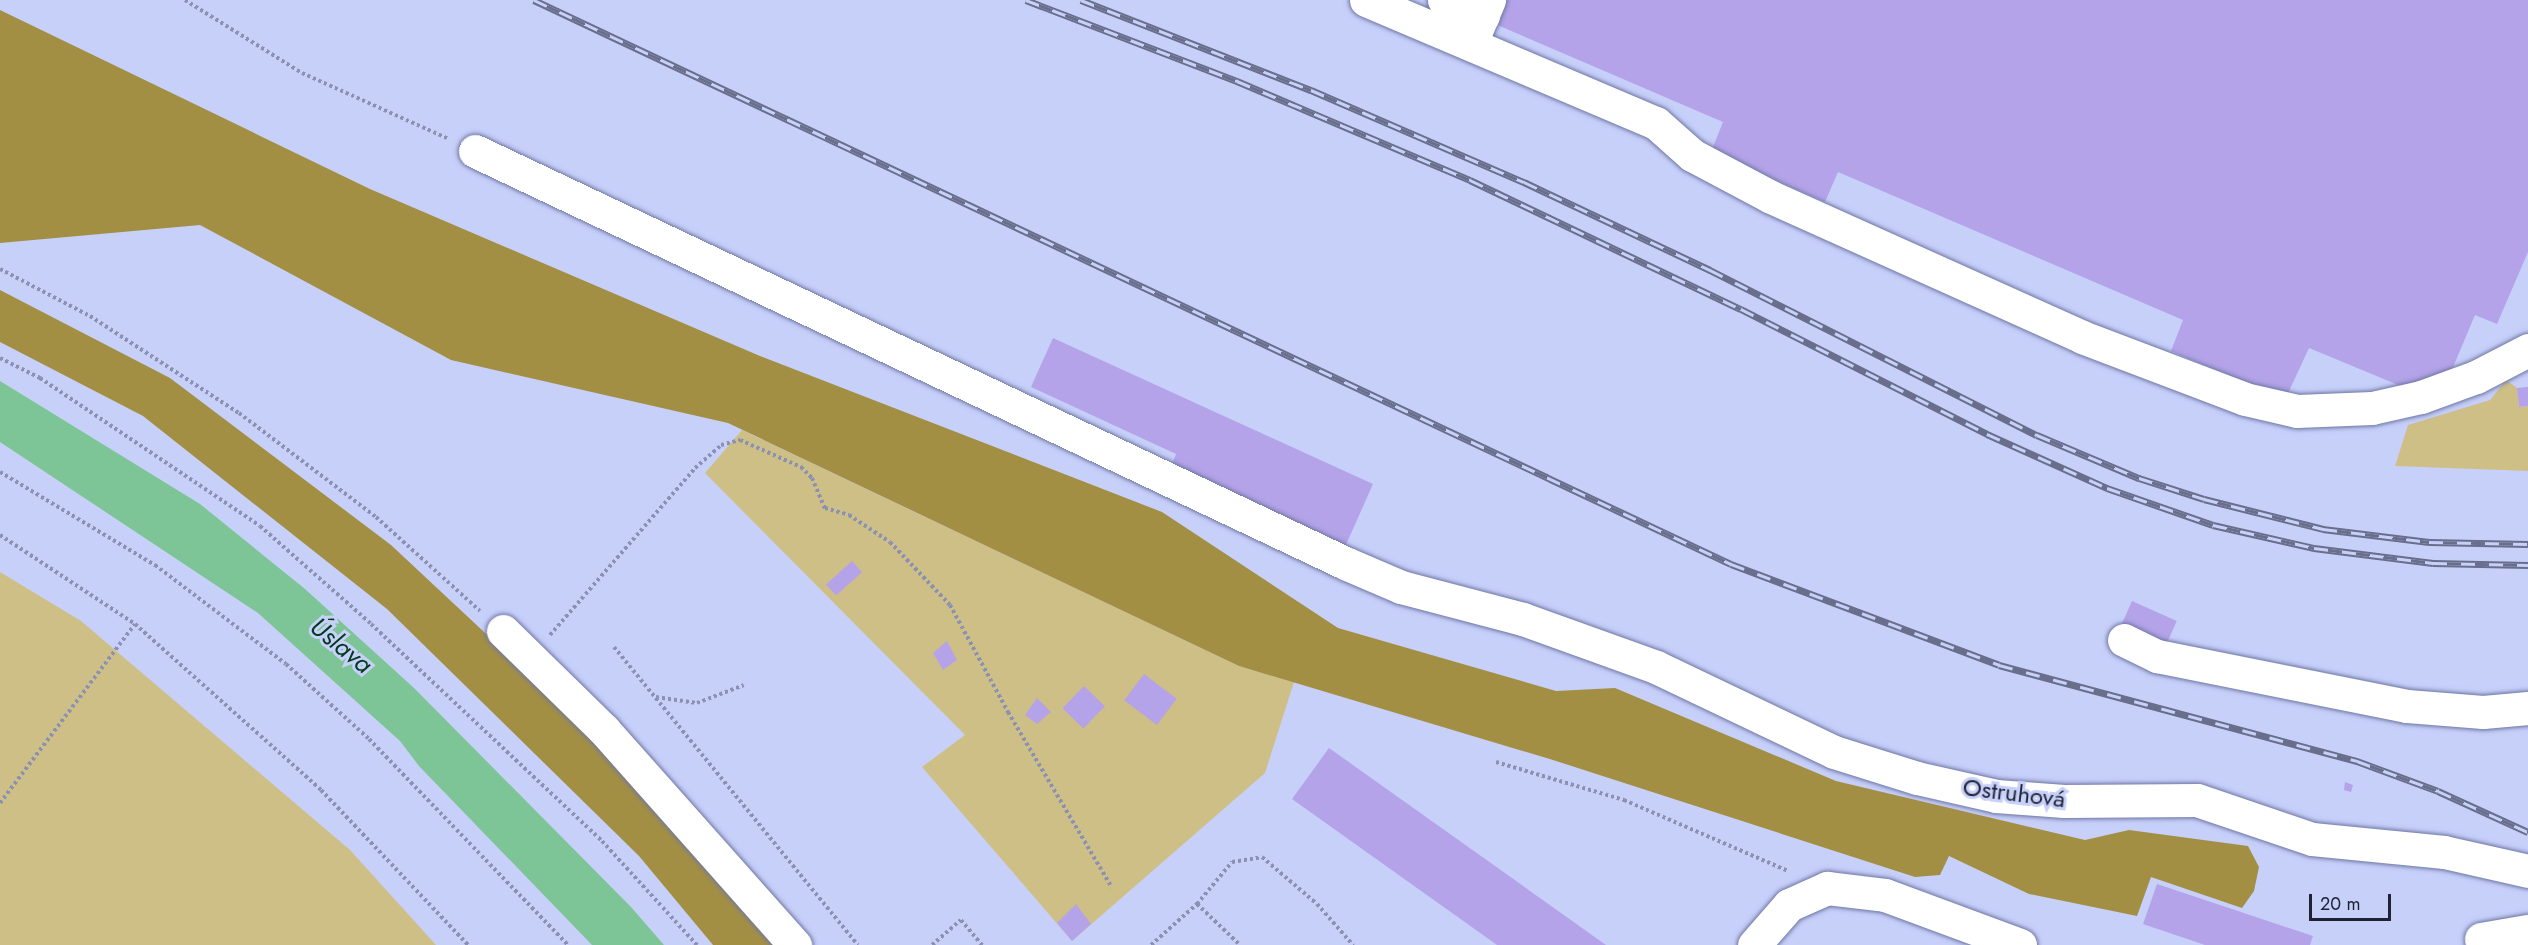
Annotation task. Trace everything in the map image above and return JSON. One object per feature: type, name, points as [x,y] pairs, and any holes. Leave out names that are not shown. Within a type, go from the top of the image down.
[{"type":"street","points":[[1366,0],[1481,20]]},
{"type":"street","points":[[1444,0],[1656,123],[1692,155],[1771,197],[2082,337],[2245,399],[2297,411],[2372,408],[2421,397],[2465,381],[2528,350]]},
{"type":"street","name":"Ostruhová","points":[[475,151],[1401,587],[1523,619],[1656,667],[1834,752],[1917,778],[1996,796],[2064,801],[2197,800],[2312,839],[2444,852],[2528,871]]},
{"type":"street","points":[[503,631],[531,656],[635,765],[795,945]]},
{"type":"street","points":[[2124,640],[2157,656],[2407,706],[2483,712],[2528,708]]},
{"type":"street","points":[[1754,945],[1789,905],[1827,888],[1885,895],[2020,945]]},
{"type":"street","points":[[2481,939],[2528,931]]},
{"type":"path","points":[[185,0],[302,73],[475,151]]},
{"type":"path","points":[[0,269],[90,316],[239,413],[376,517],[503,631]]},
{"type":"path","points":[[0,358],[40,378],[260,526],[371,624],[602,841],[697,945]]},
{"type":"path","points":[[531,656],[695,468],[721,445],[740,440],[801,467],[812,478],[825,508],[849,515],[890,542],[950,605],[1008,712],[1112,888]]},
{"type":"path","points":[[0,472],[155,565],[286,664],[369,739],[568,945]]},
{"type":"path","points":[[0,536],[135,624],[321,790],[468,945]]},
{"type":"path","points":[[0,803],[135,624]]},
{"type":"path","points":[[614,647],[858,945]]},
{"type":"path","points":[[655,697],[697,703],[744,686]]},
{"type":"path","points":[[1496,762],[1624,800],[1827,888]]},
{"type":"path","points":[[1151,945],[1197,904],[1232,862],[1262,857],[1317,904],[1353,945]]},
{"type":"path","points":[[1197,904],[1240,945]]},
{"type":"path","points":[[932,945],[961,920],[982,945]]},
{"type":"shaded area","points":[[0,10],[370,189],[760,356],[1162,512],[1338,628],[1556,691],[1615,688],[1836,781],[2085,840],[2129,830],[2248,846],[2259,867],[2254,891],[2242,908],[2151,877],[2137,916],[2029,894],[1949,856],[1940,875],[1915,877],[1553,760],[1239,666],[728,423],[451,360],[200,225],[0,243]]},
{"type":"shaded area","points":[[0,290],[170,378],[391,545],[588,729],[775,945],[713,945],[639,856],[387,609],[143,416],[0,342]]},
{"type":"shaded area","points":[[2506,380],[2517,388],[2519,407],[2528,406],[2528,471],[2395,466],[2408,425],[2490,400]]},
{"type":"shaded area","points":[[742,430],[1239,666],[1294,682],[1265,773],[1072,941],[922,767],[965,735],[705,473]]},
{"type":"shaded area","points":[[0,572],[81,621],[350,850],[436,945],[0,945]]},
{"type":"water","name":"Úslava","points":[[0,381],[200,504],[305,589],[414,688],[631,907],[664,945],[592,945],[419,766],[400,741],[258,613],[0,442]]},
{"type":"building","points":[[1497,0],[2528,0],[2528,252],[2497,324],[2475,315],[2451,372],[2403,387],[2309,348],[2285,400],[2171,351],[2183,320],[1838,172],[1825,202],[1711,152],[1723,122],[1488,21]]},
{"type":"building","points":[[1053,338],[1373,484],[1345,547],[1171,467],[1176,454],[1031,387]]},
{"type":"building","points":[[2528,387],[2528,406],[2519,407],[2517,388]]},
{"type":"building","points":[[852,561],[862,572],[836,596],[826,584]]},
{"type":"building","points":[[2132,601],[2177,621],[2163,651],[2119,631]]},
{"type":"building","points":[[947,641],[957,660],[943,670],[933,653]]},
{"type":"building","points":[[1144,674],[1177,699],[1157,725],[1124,700]]},
{"type":"building","points":[[1084,686],[1105,706],[1083,728],[1062,708]]},
{"type":"building","points":[[1037,698],[1051,712],[1037,724],[1025,715]]},
{"type":"building","points":[[1329,748],[1606,945],[1497,945],[1292,799]]},
{"type":"building","points":[[2345,782],[2353,785],[2351,792],[2344,790]]},
{"type":"building","points":[[2157,884],[2313,936],[2310,945],[2205,945],[2143,924]]},
{"type":"building","points":[[1076,904],[1091,924],[1072,941],[1057,923]]},
{"type":"railway","points":[[534,0],[1731,564],[1999,665],[2357,761],[2438,791],[2528,832]]},
{"type":"railway","points":[[1026,0],[1237,81],[1470,180],[1741,309],[1987,434],[2107,488],[2213,525],[2314,548],[2433,563],[2528,565]]},
{"type":"railway","points":[[1081,0],[1311,90],[1524,182],[1710,270],[2037,435],[2139,478],[2204,499],[2323,529],[2429,542],[2528,544]]}]
